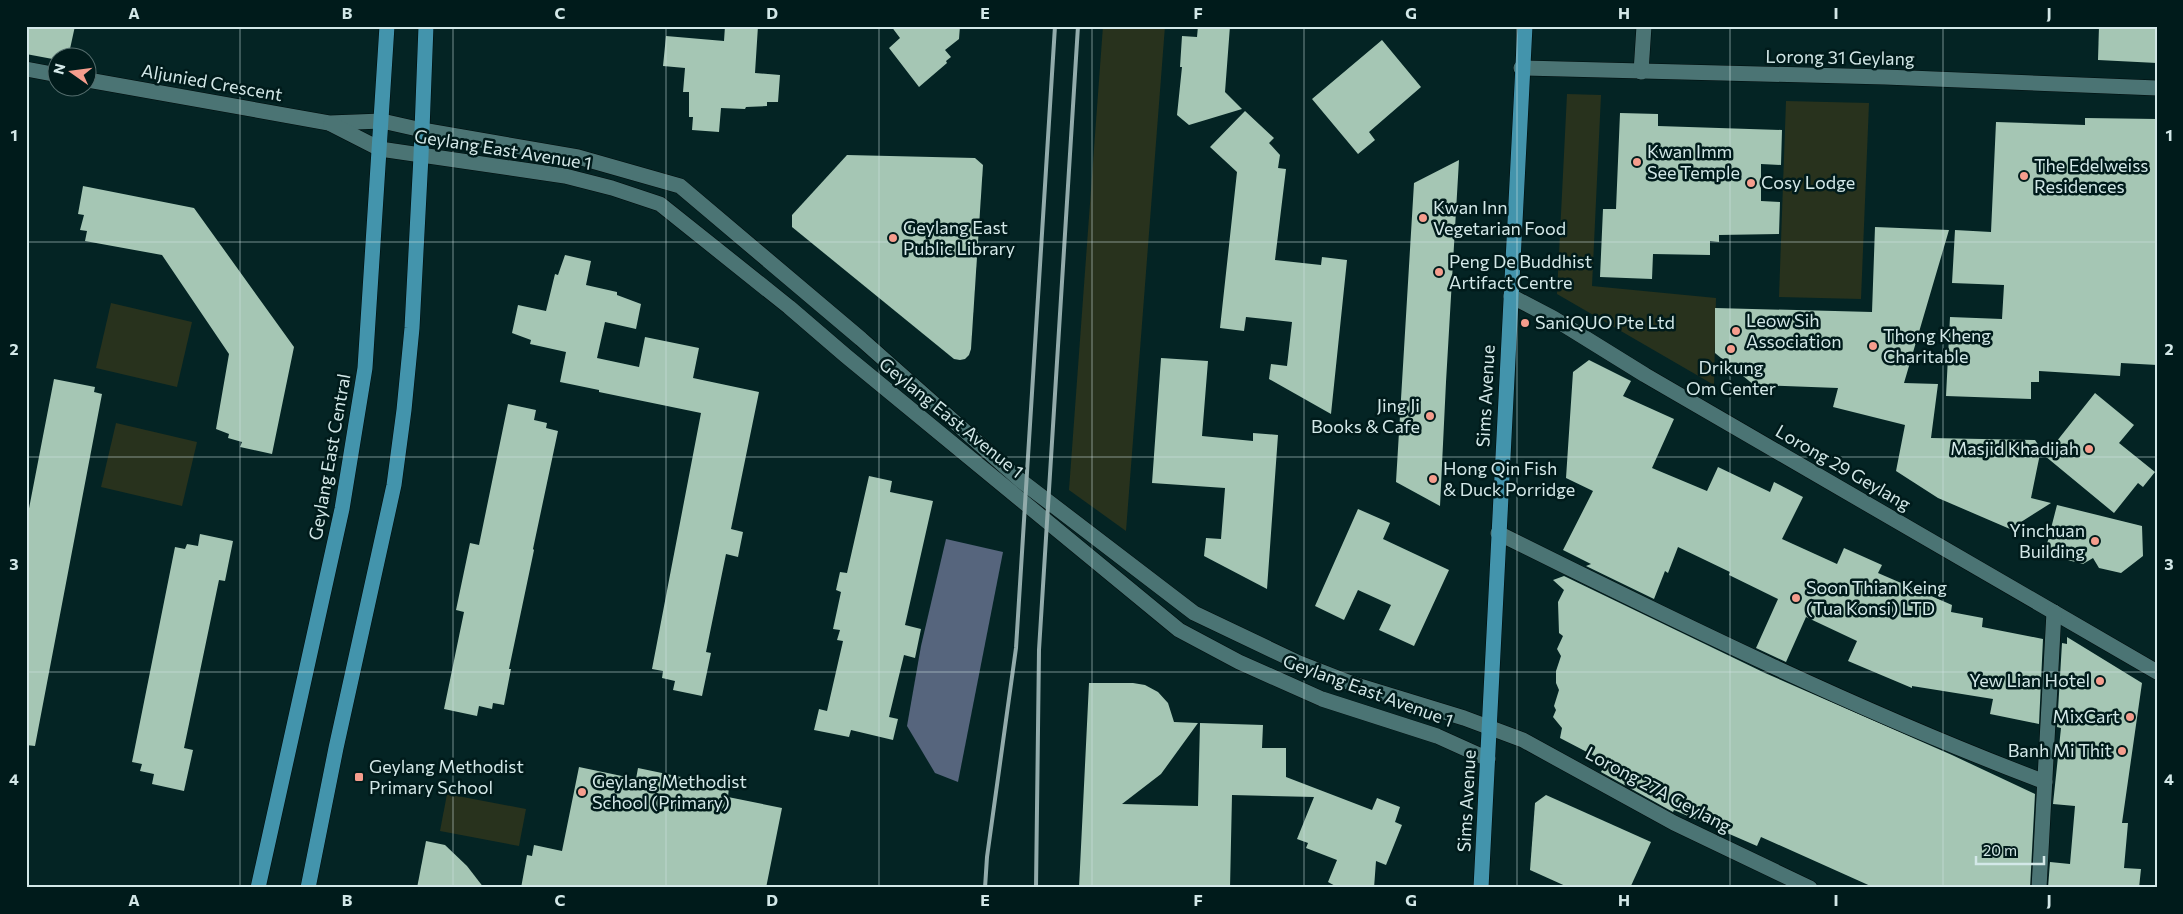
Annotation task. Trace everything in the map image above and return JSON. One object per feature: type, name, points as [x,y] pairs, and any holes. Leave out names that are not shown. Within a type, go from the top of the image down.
[{"type":"main road","name":"Geylang East Central","points":[[258,888],[349,476],[366,368],[387,26]]},
{"type":"main road","points":[[308,888],[336,748],[394,484],[412,328],[426,26]]},
{"type":"main road","name":"Sims Avenue","points":[[1481,888],[1525,26]]},
{"type":"street","points":[[1641,72],[1644,26]]},
{"type":"street","name":"Lorong 31 Geylang","points":[[1522,68],[1885,77],[2157,88]]},
{"type":"street","points":[[26,69],[48,73]]},
{"type":"street","name":"Aljunied Crescent","points":[[98,82],[329,123],[382,121]]},
{"type":"street","name":"Geylang East Avenue 1","points":[[382,121],[422,130],[578,157],[680,186],[861,339],[1020,480],[1194,612],[1307,666],[1353,684],[1490,727]]},
{"type":"street","name":"Aljunied Crescent","points":[[329,123],[380,149]]},
{"type":"street","name":"Geylang East Avenue 1","points":[[380,149],[565,176],[612,188],[660,204],[789,307],[1179,630],[1239,662],[1322,698],[1437,736],[1488,759]]},
{"type":"street","name":"Lorong 29 Geylang","points":[[1511,296],[1553,318],[1645,375],[2157,672]]},
{"type":"street","points":[[1498,533],[1793,676],[1994,763],[2045,782]]},
{"type":"street","points":[[2039,888],[2054,612]]},
{"type":"street","name":"Lorong 27A Geylang","points":[[1490,727],[1524,740],[1674,823],[1810,888]]},
{"type":"green space","points":[[1103,26],[1165,26],[1126,531],[1069,490]]},
{"type":"green space","points":[[1567,94],[1601,95],[1592,286],[1716,298],[1714,385],[1557,294]]},
{"type":"green space","points":[[1786,101],[1869,103],[1861,299],[1779,297]]},
{"type":"green space","points":[[111,303],[192,322],[177,387],[96,368]]},
{"type":"green space","points":[[116,423],[197,442],[182,506],[101,487]]},
{"type":"green space","points":[[447,794],[526,809],[519,846],[440,831]]},
{"type":"water","points":[[946,539],[1003,552],[958,782],[935,773],[907,726],[921,646]]},
{"type":"building","points":[[26,26],[75,26],[70,48],[48,48],[48,58],[26,54]]},
{"type":"building","points":[[725,26],[758,26],[755,73],[780,75],[778,102],[767,102],[767,106],[746,107],[745,109],[721,108],[719,132],[692,130],[693,117],[689,117],[689,92],[683,92],[685,68],[663,66],[666,36],[724,41]]},
{"type":"building","points":[[891,26],[960,26],[959,39],[945,50],[951,57],[946,61],[947,63],[919,87],[889,48],[900,38]]},
{"type":"building","points":[[1198,26],[1230,26],[1225,92],[1242,109],[1189,125],[1177,115],[1182,67],[1180,67],[1182,36],[1197,37]]},
{"type":"building","points":[[2099,26],[2157,26],[2157,63],[2098,60]]},
{"type":"building","points":[[1382,40],[1421,87],[1369,132],[1375,140],[1358,154],[1312,99]]},
{"type":"building","points":[[1245,111],[1274,138],[1269,143],[1280,155],[1278,168],[1286,169],[1275,260],[1321,265],[1322,257],[1347,260],[1331,414],[1269,379],[1271,364],[1287,366],[1292,322],[1246,317],[1244,331],[1220,328],[1237,172],[1210,147]]},
{"type":"building","points":[[1620,113],[1658,114],[1658,126],[1782,130],[1781,165],[1761,164],[1761,201],[1780,202],[1779,234],[1719,235],[1719,242],[1710,241],[1710,255],[1653,254],[1652,279],[1600,277],[1603,209],[1616,209]]},
{"type":"building","points":[[2085,118],[2157,119],[2157,365],[2121,363],[2120,376],[2039,371],[2039,382],[2031,382],[2031,399],[1946,396],[1950,317],[2002,319],[2004,285],[1952,283],[1955,230],[1991,232],[1996,122],[2085,125]]},
{"type":"building","points":[[847,155],[975,158],[983,165],[971,349],[965,359],[954,359],[792,227],[792,215]]},
{"type":"building","points":[[1459,160],[1440,506],[1396,482],[1414,183]]},
{"type":"building","points":[[83,186],[194,208],[294,347],[272,454],[240,447],[242,442],[228,438],[229,434],[216,429],[229,354],[162,255],[85,241],[87,231],[80,230],[84,215],[78,214]]},
{"type":"building","points":[[1875,227],[1949,230],[1904,383],[1938,384],[1931,438],[2035,440],[2041,449],[2031,498],[2051,503],[2010,529],[1938,498],[1896,471],[1905,425],[1833,407],[1838,388],[1754,385],[1715,353],[1715,308],[1872,312]]},
{"type":"building","points":[[565,255],[591,261],[586,285],[617,292],[617,295],[641,304],[636,329],[605,322],[597,358],[639,367],[645,337],[699,348],[693,378],[759,392],[731,529],[743,532],[738,557],[726,554],[706,652],[711,653],[702,696],[673,690],[675,681],[662,678],[663,671],[652,669],[701,413],[560,382],[566,352],[530,344],[531,340],[512,333],[518,305],[546,311],[555,274],[558,275]]},
{"type":"building","points":[[1161,358],[1208,361],[1202,436],[1253,441],[1253,433],[1278,435],[1267,589],[1204,556],[1206,538],[1221,539],[1225,488],[1152,483]]},
{"type":"building","points":[[1589,360],[1631,381],[1623,396],[1674,419],[1652,468],[1707,491],[1718,467],[1770,492],[1774,482],[1803,497],[1782,539],[1837,564],[1844,548],[1882,565],[1878,573],[1952,605],[1951,612],[1983,618],[1982,627],[2043,639],[2039,724],[1990,714],[1993,699],[1912,686],[1912,688],[1848,661],[1857,641],[1806,617],[1786,662],[1756,648],[1778,599],[1729,575],[1730,572],[1678,547],[1668,573],[1665,571],[1654,599],[1586,566],[1591,564],[1563,550],[1593,491],[1566,478],[1573,372]]},
{"type":"building","points":[[54,379],[95,387],[94,392],[102,394],[35,746],[26,745],[26,524]]},
{"type":"building","name":"Masjid Khadijah","points":[[2095,393],[2134,425],[2119,443],[2155,472],[2143,487],[2138,483],[2114,513],[2045,456]]},
{"type":"building","points":[[508,404],[536,410],[534,420],[547,423],[546,428],[558,431],[509,669],[511,669],[504,705],[493,703],[492,709],[479,706],[477,716],[444,709],[464,612],[456,610],[470,543],[479,545]]},
{"type":"building","points":[[869,476],[892,481],[890,492],[933,501],[905,625],[921,629],[915,658],[904,655],[889,717],[898,719],[893,740],[851,730],[849,737],[814,730],[819,709],[827,711],[843,641],[837,640],[840,630],[833,629],[841,592],[836,590],[840,572],[847,573]]},
{"type":"building","name":"Yinchuan Building","points":[[2057,505],[2142,526],[2143,556],[2121,573],[2099,568],[2093,558],[2083,564],[2056,557],[2047,544]]},
{"type":"building","points":[[1358,509],[1390,523],[1383,539],[1449,570],[1414,646],[1379,630],[1391,605],[1358,590],[1344,620],[1315,606]]},
{"type":"building","points":[[200,534],[233,541],[225,581],[219,580],[184,748],[193,750],[184,791],[152,784],[154,774],[140,771],[142,764],[132,762],[175,547],[185,549],[187,544],[198,546]]},
{"type":"building","points":[[1564,576],[1765,673],[1952,755],[2035,794],[2030,888],[1875,888],[1761,837],[1757,846],[1674,810],[1673,812],[1601,772],[1606,762],[1560,738],[1562,728],[1553,717],[1559,690],[1556,683],[1556,671],[1561,656],[1557,649],[1563,636],[1559,633],[1558,602],[1564,590],[1553,580]]},
{"type":"building","points":[[2067,637],[2142,683],[2122,823],[2128,823],[2124,868],[2141,869],[2139,888],[2048,888],[2050,862],[2070,864],[2075,806],[2053,804],[2061,728],[2057,727],[2062,643],[2067,644]]},
{"type":"building","points":[[1089,683],[1133,683],[1145,685],[1158,692],[1168,703],[1174,722],[1198,723],[1161,774],[1122,804],[1198,806],[1200,723],[1263,725],[1262,748],[1286,748],[1286,777],[1372,810],[1377,798],[1400,807],[1395,822],[1402,825],[1386,865],[1376,861],[1374,888],[1339,888],[1328,882],[1337,860],[1306,848],[1308,843],[1297,839],[1314,797],[1232,795],[1230,888],[1079,888]]},
{"type":"building","points":[[579,767],[636,779],[638,768],[729,787],[728,797],[782,808],[766,888],[521,888],[527,855],[532,856],[534,845],[562,851]]},
{"type":"building","points":[[1546,795],[1651,842],[1630,888],[1570,888],[1530,870],[1535,803]]},
{"type":"building","points":[[426,841],[445,845],[467,866],[484,888],[417,888]]},
{"type":"railway","points":[[985,888],[987,857],[1016,648],[1055,26]]},
{"type":"railway","points":[[1036,888],[1039,650],[1078,26]]},
{"type":"place","name":"Kwan Imm See Temple","points":[[1637,162]]},
{"type":"place","name":"The Edelweiss Residences","points":[[2024,176]]},
{"type":"place","name":"Cosy Lodge","points":[[1751,183]]},
{"type":"place","name":"Kwan Inn Vegetarian Food","points":[[1423,218]]},
{"type":"place","name":"Geylang East Public Library","points":[[893,238]]},
{"type":"place","name":"Peng De Buddhist Artifact Centre","points":[[1439,272]]},
{"type":"place","name":"SaniQUO Pte Ltd","points":[[1525,323]]},
{"type":"place","name":"Leow Sih Association","points":[[1736,331]]},
{"type":"place","name":"Thong Kheng Charitable","points":[[1873,346]]},
{"type":"place","name":"Drikung Om Center","points":[[1731,349]]},
{"type":"place","name":"Jing Ji Books & Cafe","points":[[1430,416]]},
{"type":"place","name":"Masjid Khadijah","points":[[2089,449]]},
{"type":"place","name":"Hong Qin Fish & Duck Porridge","points":[[1433,479]]},
{"type":"place","name":"Yinchuan Building","points":[[2095,541]]},
{"type":"place","name":"Soon Thian Keing (Tua Konsi) LTD","points":[[1796,598]]},
{"type":"place","name":"Yew Lian Hotel","points":[[2100,681]]},
{"type":"place","name":"MixCart","points":[[2130,717]]},
{"type":"place","name":"Banh Mi Thit","points":[[2122,751]]},
{"type":"place","name":"Geylang Methodist Primary School","points":[[359,777]]},
{"type":"place","name":"Geylang Methodist School (Primary)","points":[[582,792]]}]
